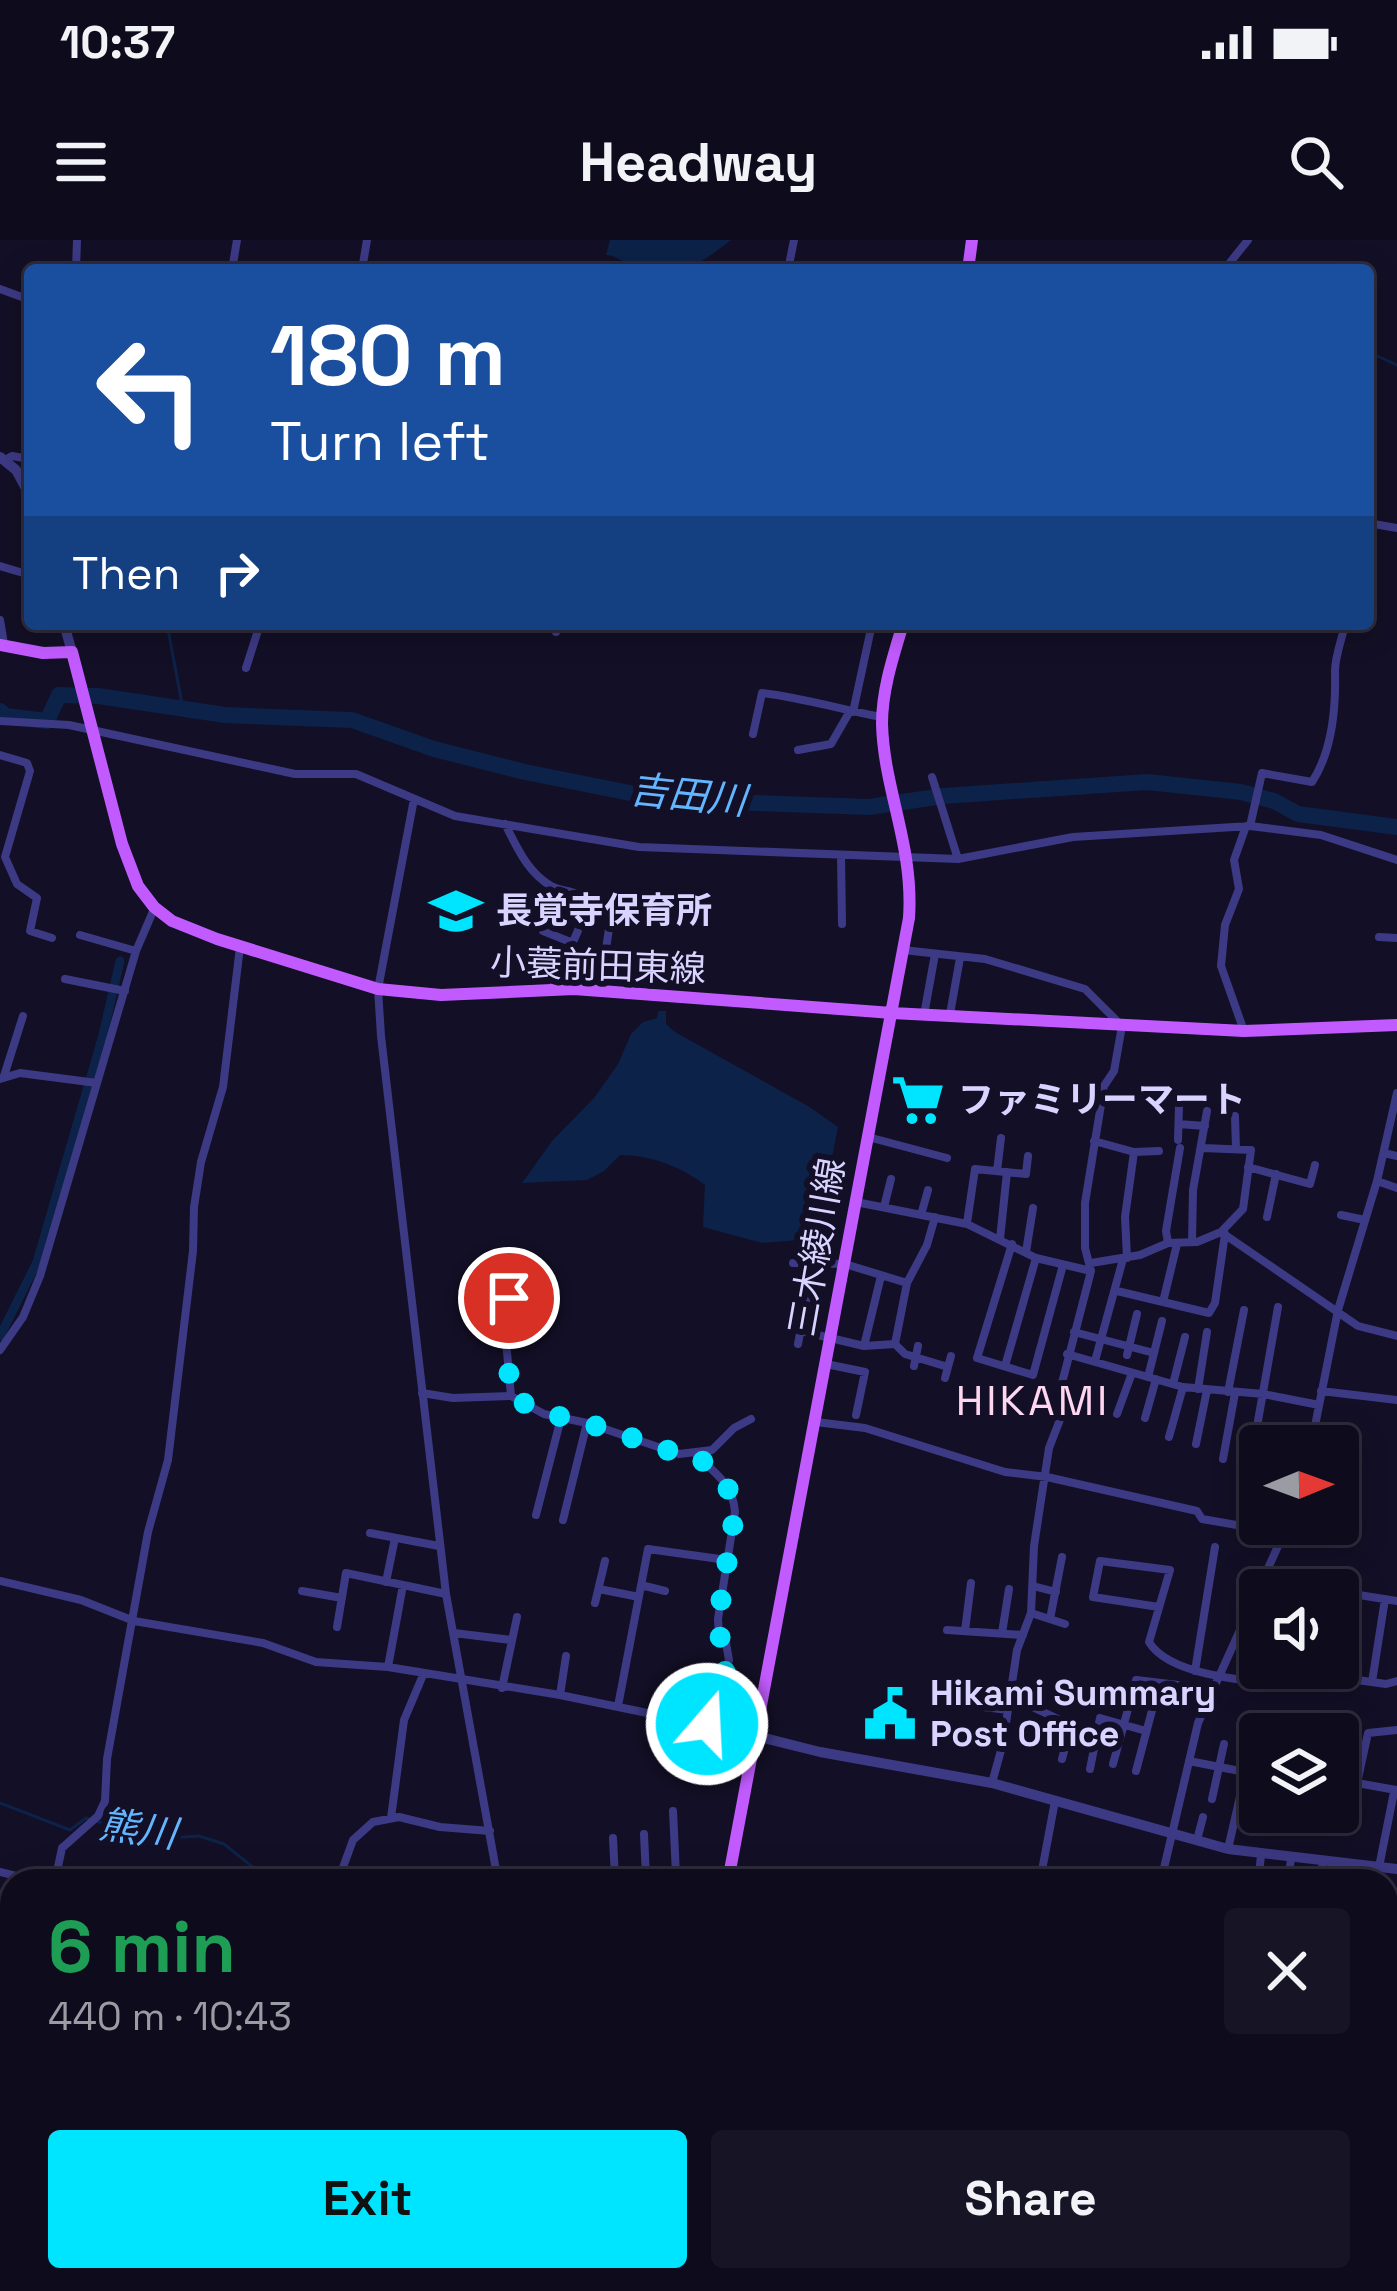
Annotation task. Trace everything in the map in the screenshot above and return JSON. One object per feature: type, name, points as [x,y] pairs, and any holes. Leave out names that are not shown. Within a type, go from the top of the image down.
[{"type":"main road","name":"三木綾川線","points":[[729,1869],[903,950],[910,895],[908,859],[882,718],[901,630]]},
{"type":"main road","points":[[2,645],[72,652],[130,867],[154,907]]},
{"type":"main road","name":"小蓑前田東線","points":[[154,907],[172,921],[378,989],[441,995],[552,989],[1244,1031],[1397,1025]]},
{"type":"street","points":[[1229,264],[1248,240]]},
{"type":"street","points":[[3,459],[24,484]]},
{"type":"street","points":[[0,620],[2,645]]},
{"type":"street","points":[[66,630],[72,652]]},
{"type":"street","points":[[246,668],[258,630]]},
{"type":"street","points":[[798,750],[831,744],[840,736],[851,712],[871,630]]},
{"type":"street","points":[[1244,1031],[1221,967],[1225,925],[1239,890],[1234,860],[1253,813],[1262,773],[1312,782],[1318,772],[1332,725],[1337,684],[1334,666],[1343,630]]},
{"type":"street","points":[[752,734],[762,693],[815,700],[882,718]]},
{"type":"street","points":[[0,721],[92,726],[295,774],[356,775],[455,815],[639,847],[958,859],[1073,837],[1248,826],[1322,835],[1397,860]]},
{"type":"street","points":[[0,755],[27,763],[30,771],[5,857],[17,884],[37,898],[30,931],[52,938]]},
{"type":"street","points":[[934,780],[958,859]]},
{"type":"street","points":[[414,799],[378,989],[439,1546],[496,1869]]},
{"type":"street","points":[[504,823],[520,856],[536,874],[550,886],[576,893],[589,906],[610,915],[606,949]]},
{"type":"street","points":[[841,855],[842,924]]},
{"type":"street","points":[[552,989],[589,906]]},
{"type":"street","points":[[0,1350],[23,1317],[40,1276],[119,990],[154,907]]},
{"type":"street","points":[[543,932],[573,943]]},
{"type":"street","points":[[80,935],[136,951]]},
{"type":"street","points":[[1379,937],[1397,938]]},
{"type":"street","points":[[58,1869],[62,1849],[95,1820],[105,1801],[107,1759],[148,1532],[171,1443],[194,1207],[201,1162],[223,1087],[240,945]]},
{"type":"street","points":[[903,950],[985,959],[1085,989],[1122,1026],[1094,1141],[1085,1203],[1085,1248],[1091,1267],[1067,1354],[1061,1417],[1049,1448],[1034,1546],[1031,1612],[1013,1669],[992,1783]]},
{"type":"street","points":[[924,1015],[935,954]]},
{"type":"street","points":[[950,1016],[960,958]]},
{"type":"street","points":[[65,979],[119,990]]},
{"type":"street","points":[[2,1077],[23,1016]]},
{"type":"street","points":[[2,1077],[20,1073],[92,1082]]},
{"type":"street","points":[[1315,1425],[1338,1310],[1377,1181],[1397,1093]]},
{"type":"street","points":[[1163,1302],[1173,1243],[1166,1231],[1179,1144],[1179,1106]]},
{"type":"street","points":[[1192,1242],[1193,1190],[1207,1111]]},
{"type":"street","points":[[1235,1116],[1236,1149]]},
{"type":"street","points":[[1179,1124],[1205,1126]]},
{"type":"street","points":[[868,1137],[947,1158]]},
{"type":"street","points":[[1000,1239],[1001,1138]]},
{"type":"street","points":[[1094,1141],[1134,1152],[1159,1151]]},
{"type":"street","points":[[1117,1291],[1201,1312],[1213,1310],[1223,1233],[1243,1209],[1251,1150],[1203,1148]]},
{"type":"street","points":[[1095,1361],[1125,1258],[1134,1152]]},
{"type":"street","points":[[1384,1153],[1397,1156]]},
{"type":"street","points":[[967,1223],[975,1169],[1026,1174],[1028,1156]]},
{"type":"street","points":[[1248,1166],[1310,1184],[1315,1165]]},
{"type":"street","points":[[1267,1216],[1276,1174]]},
{"type":"street","points":[[884,1207],[891,1178]]},
{"type":"street","points":[[1377,1181],[1397,1188]]},
{"type":"street","points":[[921,1214],[928,1190]]},
{"type":"street","points":[[856,1202],[967,1223],[1036,1258],[1063,1265],[1091,1267],[1223,1233],[1358,1326],[1397,1336]]},
{"type":"street","points":[[1026,1252],[1033,1208]]},
{"type":"street","points":[[1340,1215],[1365,1220]]},
{"type":"street","points":[[895,1344],[908,1283],[935,1217]]},
{"type":"street","points":[[1012,1244],[976,1358],[1033,1375],[1063,1265]]},
{"type":"street","points":[[1005,1367],[1036,1258]]},
{"type":"street","points":[[793,1263],[844,1264],[908,1283]]},
{"type":"street","points":[[798,1345],[813,1264]]},
{"type":"street","points":[[864,1346],[881,1276]]},
{"type":"street","points":[[509,1298],[506,1341],[511,1396]]},
{"type":"street","points":[[1257,1425],[1278,1307]]},
{"type":"street","points":[[1222,1459],[1244,1310]]},
{"type":"street","points":[[1128,1351],[1137,1315]]},
{"type":"street","points":[[1145,1418],[1162,1321]]},
{"type":"street","points":[[801,1331],[864,1346],[895,1344],[948,1367]]},
{"type":"street","points":[[1074,1332],[1128,1351],[1154,1353]]},
{"type":"street","points":[[1196,1444],[1207,1333]]},
{"type":"street","points":[[1168,1437],[1185,1337]]},
{"type":"street","points":[[1067,1354],[1178,1386],[1318,1405]]},
{"type":"street","points":[[945,1378],[951,1356]]},
{"type":"street","points":[[826,1364],[865,1372],[856,1415]]},
{"type":"street","points":[[1117,1414],[1132,1372]]},
{"type":"street","points":[[1321,1391],[1397,1400]]},
{"type":"street","points":[[422,1393],[453,1398],[511,1396],[530,1408],[679,1454],[712,1450],[751,1419]]},
{"type":"street","points":[[536,1516],[561,1418]]},
{"type":"street","points":[[815,1422],[865,1428],[988,1467],[1197,1511],[1202,1519],[1239,1523]]},
{"type":"street","points":[[563,1520],[587,1423]]},
{"type":"street","points":[[696,1455],[734,1496],[718,1619],[729,1660],[707,1724]]},
{"type":"street","points":[[370,1533],[439,1546]]},
{"type":"street","points":[[386,1582],[395,1538]]},
{"type":"street","points":[[1164,1869],[1208,1698],[1279,1545]]},
{"type":"street","points":[[1195,1672],[1215,1547]]},
{"type":"street","points":[[618,1706],[648,1549],[727,1560]]},
{"type":"street","points":[[1050,1619],[1062,1557]]},
{"type":"street","points":[[596,1603],[605,1561]]},
{"type":"street","points":[[1159,1607],[1093,1597],[1100,1561],[1170,1570],[1149,1642],[1155,1653],[1195,1672],[1239,1677]]},
{"type":"street","points":[[337,1627],[346,1573],[446,1594]]},
{"type":"street","points":[[0,1581],[81,1600],[134,1621],[263,1643],[316,1662],[388,1667],[618,1706],[820,1752],[992,1783],[1261,1856],[1397,1869]]},
{"type":"street","points":[[964,1631],[971,1583]]},
{"type":"street","points":[[641,1585],[665,1591]]},
{"type":"street","points":[[388,1667],[403,1586]]},
{"type":"street","points":[[1033,1586],[1056,1592]]},
{"type":"street","points":[[599,1589],[639,1597]]},
{"type":"street","points":[[1002,1633],[1009,1589]]},
{"type":"street","points":[[302,1591],[342,1598]]},
{"type":"street","points":[[1359,1593],[1397,1601]]},
{"type":"street","points":[[1372,1682],[1385,1599]]},
{"type":"street","points":[[1031,1612],[1065,1624]]},
{"type":"street","points":[[502,1688],[517,1617]]},
{"type":"street","points":[[947,1630],[1023,1635]]},
{"type":"street","points":[[454,1633],[512,1640]]},
{"type":"street","points":[[560,1695],[566,1656]]},
{"type":"street","points":[[391,1818],[404,1720],[423,1675]]},
{"type":"street","points":[[1359,1679],[1385,1684],[1397,1681]]},
{"type":"street","points":[[1113,1764],[1136,1680],[1178,1685],[1208,1698]]},
{"type":"street","points":[[1136,1772],[1159,1684]]},
{"type":"street","points":[[1011,1697],[1071,1725],[1097,1730]]},
{"type":"street","points":[[968,1705],[1008,1710]]},
{"type":"street","points":[[1090,1769],[1100,1718],[1146,1731]]},
{"type":"street","points":[[1062,1759],[1071,1725]]},
{"type":"street","points":[[1379,1867],[1396,1791],[1353,1786],[1367,1733],[1397,1730]]},
{"type":"street","points":[[1212,1799],[1224,1744]]},
{"type":"street","points":[[1189,1761],[1239,1771]]},
{"type":"street","points":[[1042,1869],[1056,1799]]},
{"type":"street","points":[[1228,1849],[1239,1801]]},
{"type":"street","points":[[673,1811],[679,1869]]},
{"type":"street","points":[[1197,1840],[1203,1817]]},
{"type":"street","points":[[342,1869],[352,1840],[373,1822],[391,1818],[490,1831]]},
{"type":"street","points":[[644,1834],[646,1869]]},
{"type":"street","points":[[613,1838],[615,1869]]},
{"type":"street","points":[[1259,1869],[1261,1856]]},
{"type":"street","points":[[1290,1869],[1291,1859]]},
{"type":"street","points":[[1322,1869],[1323,1862]]},
{"type":"street","points":[[1350,1869],[1351,1864]]},
{"type":"water","points":[[610,240],[731,240],[695,264],[628,264],[606,255]]},
{"type":"water","points":[[658,1011],[666,1011],[666,1024],[675,1032],[838,1127],[818,1230],[811,1239],[762,1243],[703,1227],[705,1185],[653,1159],[620,1155],[587,1180],[522,1183],[552,1141],[594,1098],[618,1064],[631,1034],[643,1022],[657,1018]]},
{"type":"waterway","points":[[1374,355],[1397,365]]},
{"type":"waterway","points":[[168,630],[183,709]]},
{"type":"waterway","name":"吉田川","points":[[0,711],[5,716],[47,721],[59,695],[98,696],[225,715],[352,720],[434,749],[525,772],[635,794],[701,801],[869,807],[943,796],[1147,782],[1241,792],[1298,814],[1397,827]]},
{"type":"waterway","points":[[0,1336],[37,1262],[120,961]]},
{"type":"waterway","name":"熊川","points":[[0,1803],[70,1830],[86,1818],[154,1839],[199,1836],[224,1844],[255,1869]]},
{"type":"place","name":"長覚寺保育所","points":[[456,911]]},
{"type":"place","name":"ファミリーマート","points":[[918,1100]]},
{"type":"place","name":"Hikami Summary Post Office","points":[[890,1714]]},
{"type":"district","name":"HIKAMI","points":[[1033,1400]]},
{"type":"route","points":[[509,1298],[506,1341],[511,1396],[544,1414],[696,1455],[734,1496],[718,1619],[729,1660],[707,1724]]}]
